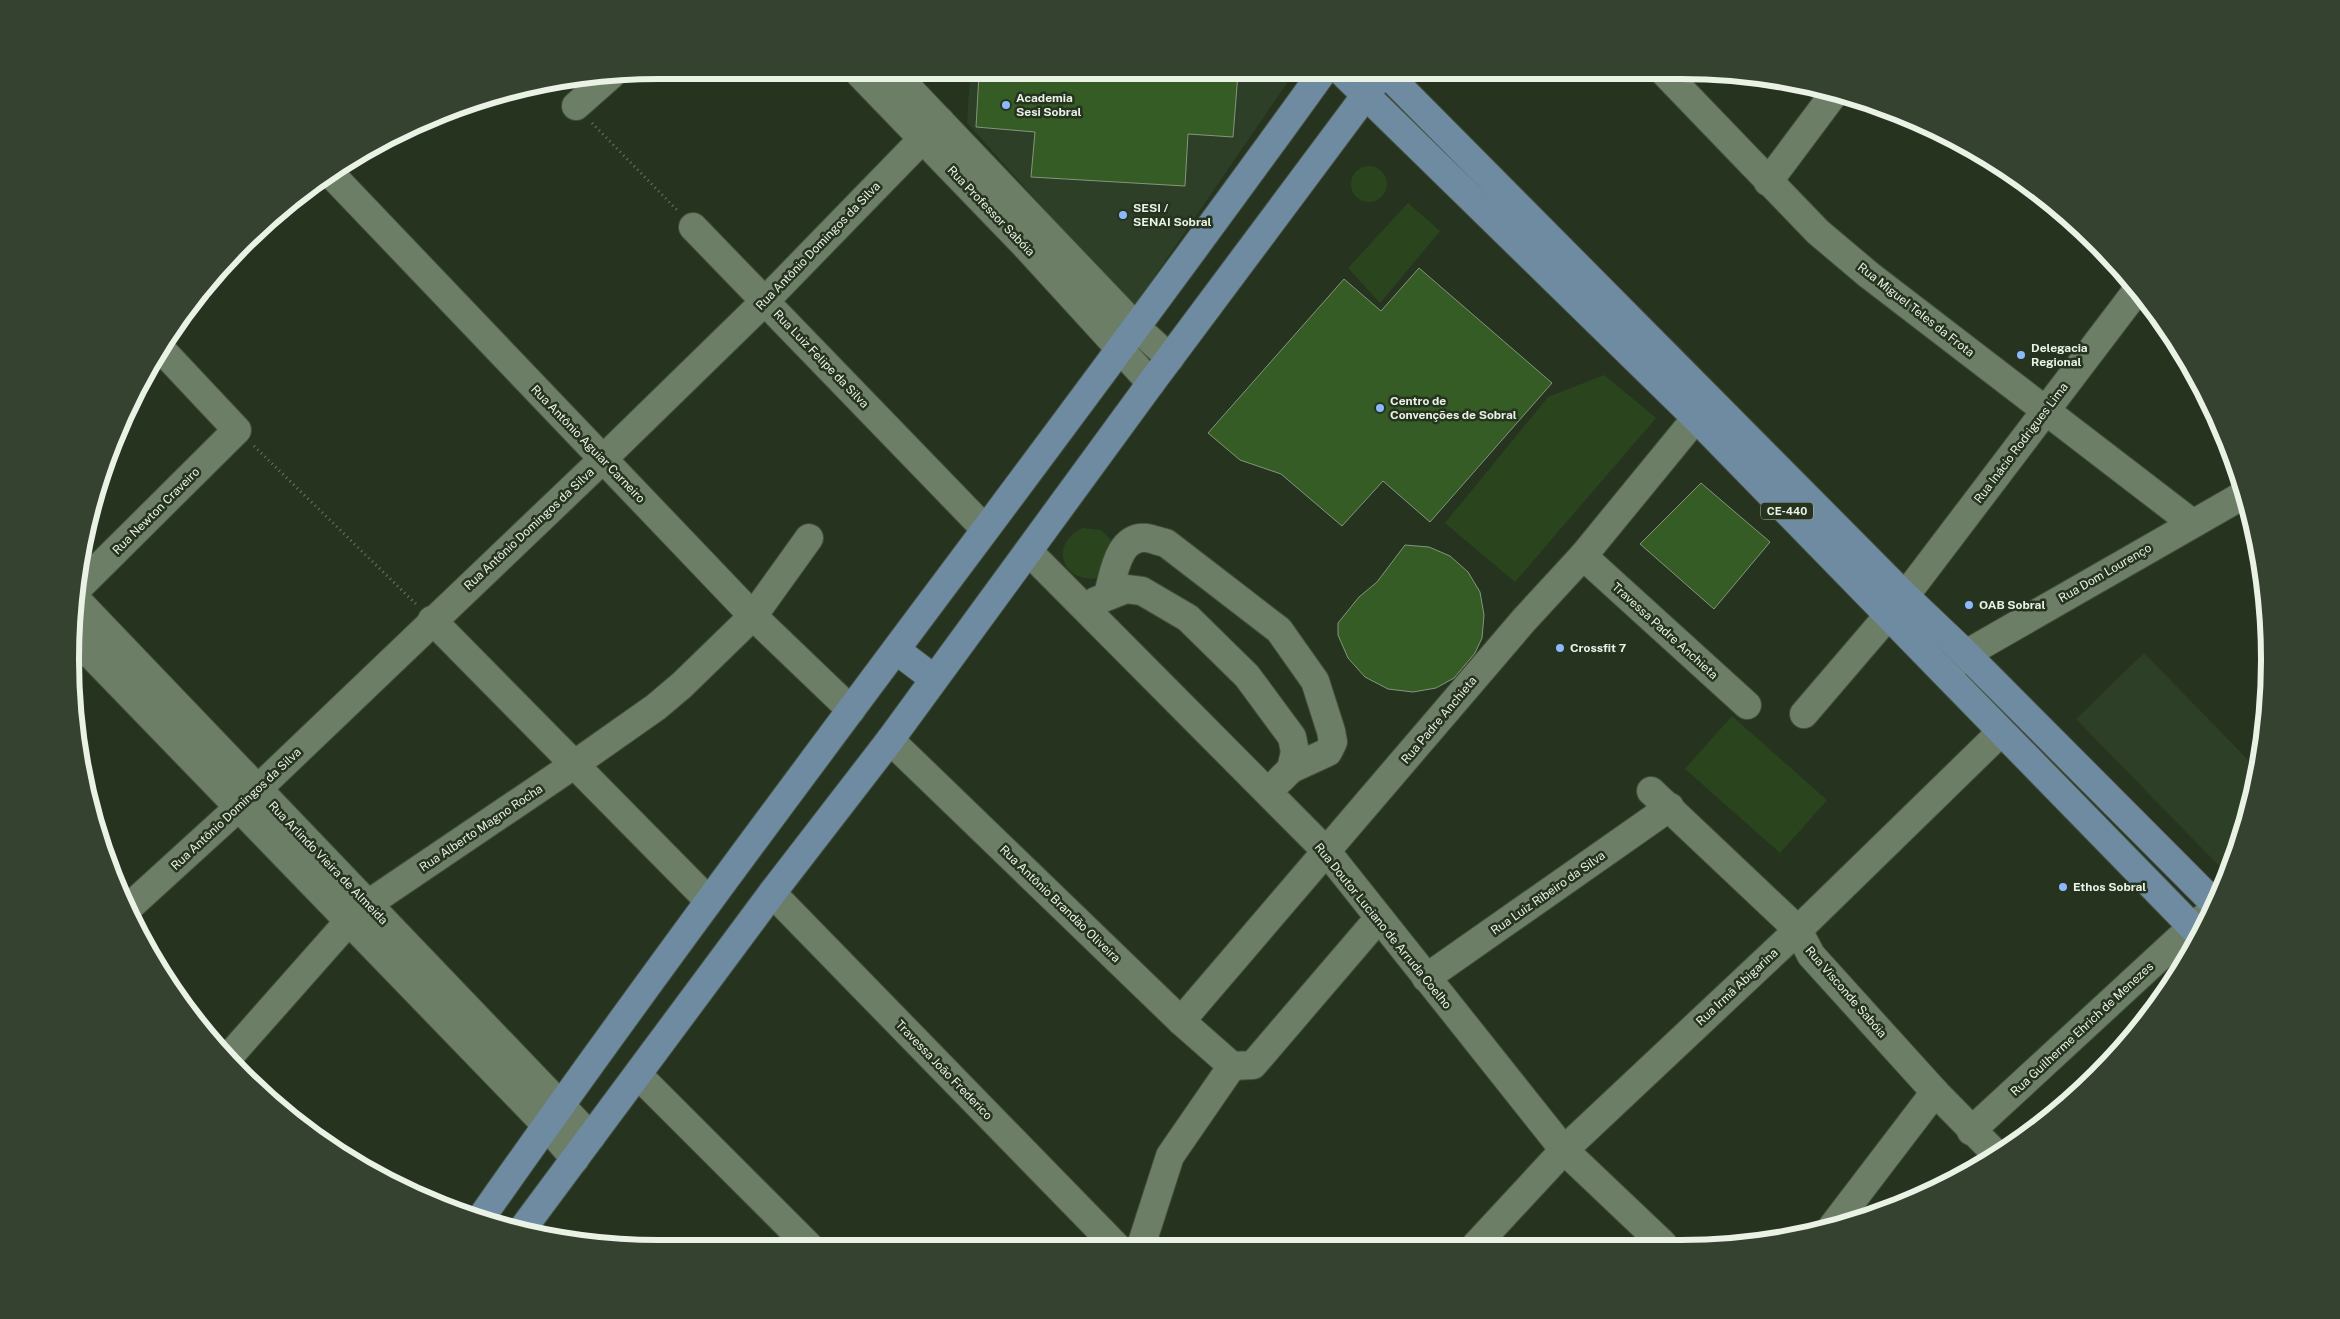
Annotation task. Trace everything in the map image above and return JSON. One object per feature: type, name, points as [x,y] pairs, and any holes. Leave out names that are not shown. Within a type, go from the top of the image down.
[{"type":"main road","points":[[485,1213],[709,901],[1137,328],[1318,79]]},
{"type":"main road","name":"CE-440","points":[[1351,79],[1696,418],[1897,606],[1966,654],[2209,898]]},
{"type":"main road","points":[[526,1224],[772,893],[890,740],[933,678],[1029,552],[1151,383],[1379,79]]},
{"type":"main road","name":"CE-440","points":[[1391,79],[1897,606],[1946,674],[2001,732],[2198,923]]},
{"type":"main road","points":[[896,650],[933,678]]},
{"type":"street","name":"Rua Professor Sabóia","points":[[866,79],[931,130],[1170,358]]},
{"type":"street","name":"Rua Professor Sabóia","points":[[898,79],[931,130],[1023,243],[1151,383]]},
{"type":"street","name":"Rua Miguel Teles da Frota","points":[[1671,79],[1818,232],[1869,275],[2192,523]]},
{"type":"street","points":[[576,106],[603,82]]},
{"type":"street","points":[[1768,182],[1830,99]]},
{"type":"street","name":"Rua Antônio Domingos da Silva","points":[[133,903],[249,798],[432,620],[602,460],[765,301],[931,130]]},
{"type":"street","name":"Rua Antônio Aguiar Carneiro","points":[[335,178],[753,616],[852,710]]},
{"type":"street","name":"Rua Luiz Felipe da Silva","points":[[693,227],[985,529]]},
{"type":"street","name":"Rua Inácio Rodrigues Lima","points":[[1804,714],[1897,606],[2133,296]]},
{"type":"street","points":[[166,354],[238,430]]},
{"type":"street","name":"Rua Padre Anchieta","points":[[1181,1021],[1524,620],[1583,556],[1696,418]]},
{"type":"street","name":"Rua Newton Craveiro","points":[[84,582],[238,430]]},
{"type":"street","name":"Rua Dom Lourenço","points":[[1946,674],[1966,654],[2238,498]]},
{"type":"street","name":"Rua Alberto Magno Rocha","points":[[233,1053],[359,913],[656,707],[682,685],[753,616],[809,538]]},
{"type":"street","points":[[1108,594],[1122,549],[1130,541],[1145,538],[1166,543],[1279,630],[1315,681],[1332,731],[1332,742],[1328,752],[1291,770],[1267,793]]},
{"type":"street","name":"Rua Doutor Luciano de Arruda Coelho","points":[[1029,552],[1327,852],[1378,919],[1564,1150],[1659,1240]]},
{"type":"street","name":"Travessa Padre Anchieta","points":[[1583,556],[1747,705]]},
{"type":"street","points":[[1084,608],[1108,594],[1126,589],[1142,590],[1188,618],[1248,676],[1292,737],[1295,752],[1291,770]]},
{"type":"street","name":"Rua Arlindo Vieira de Almeida","points":[[82,607],[249,798],[554,1115]]},
{"type":"street","points":[[432,620],[709,901]]},
{"type":"street","name":"Rua Arlindo Vieira de Almeida","points":[[79,642],[249,798]]},
{"type":"street","name":"Rua Irmã Abigarina","points":[[1481,1240],[1564,1150],[1798,930],[2001,732]]},
{"type":"street","name":"Rua Antônio Brandão Oliveira","points":[[890,740],[1181,1021],[1232,1066]]},
{"type":"street","name":"Rua Visconde Sabóia","points":[[1660,799],[1798,930],[1811,955],[1971,1131],[1991,1149]]},
{"type":"street","name":"Rua Luiz Ribeiro da Silva","points":[[1426,978],[1660,799]]},
{"type":"street","name":"Travessa João Frederico","points":[[772,893],[1110,1240]]},
{"type":"street","points":[[1143,1240],[1170,1156],[1232,1066],[1253,1065],[1378,919]]},
{"type":"street","name":"Rua Guilherme Ehrich de Menezes","points":[[1971,1131],[2193,931]]},
{"type":"street","points":[[638,1075],[803,1240]]},
{"type":"street","points":[[1839,1217],[1935,1092]]},
{"type":"street","points":[[554,1115],[591,1137]]},
{"type":"street","points":[[554,1115],[575,1159]]},
{"type":"path","points":[[558,88],[693,227]]},
{"type":"path","points":[[238,430],[432,620]]},
{"type":"shaded area","name":"SESI / SENAI Sobral","points":[[970,79],[1290,79],[1133,308],[967,123]]},
{"type":"shaded area","points":[[1369,166],[1381,172],[1387,184],[1381,196],[1369,202],[1357,196],[1351,184],[1357,172]]},
{"type":"shaded area","points":[[1408,203],[1440,231],[1380,303],[1348,268]]},
{"type":"shaded area","points":[[1604,375],[1656,418],[1515,582],[1445,523],[1548,397]]},
{"type":"shaded area","points":[[1083,528],[1101,530],[1113,542],[1098,578],[1085,578],[1075,575],[1068,569],[1064,560],[1063,552],[1066,543],[1072,534]]},
{"type":"shaded area","points":[[2144,653],[2252,763],[2241,810],[2222,869],[2076,719]]},
{"type":"shaded area","points":[[1732,716],[1827,800],[1780,853],[1685,769]]},
{"type":"building","points":[[979,79],[1238,79],[1233,137],[1188,134],[1185,186],[1031,177],[1035,132],[976,127]]},
{"type":"building","name":"Centro de Convenções de Sobral","points":[[1419,268],[1552,383],[1430,522],[1383,481],[1342,526],[1281,474],[1240,460],[1208,433],[1344,279],[1381,311]]},
{"type":"building","points":[[1701,483],[1770,542],[1714,609],[1640,544]]},
{"type":"building","points":[[1405,545],[1429,547],[1450,556],[1468,572],[1480,592],[1484,615],[1482,638],[1475,653],[1454,678],[1436,688],[1413,692],[1388,689],[1365,677],[1348,658],[1338,635],[1338,623],[1359,597],[1377,582]]},
{"type":"place","name":"Academia Sesi Sobral","points":[[1006,105]]},
{"type":"place","name":"SESI / SENAI Sobral","points":[[1123,215]]},
{"type":"place","name":"Delegacia Regional","points":[[2021,355]]},
{"type":"place","name":"Centro de Convenções de Sobral","points":[[1380,408]]},
{"type":"place","name":"OAB Sobral","points":[[1969,605]]},
{"type":"place","name":"Crossfit 7","points":[[1560,648]]},
{"type":"place","name":"Ethos Sobral","points":[[2063,887]]}]
